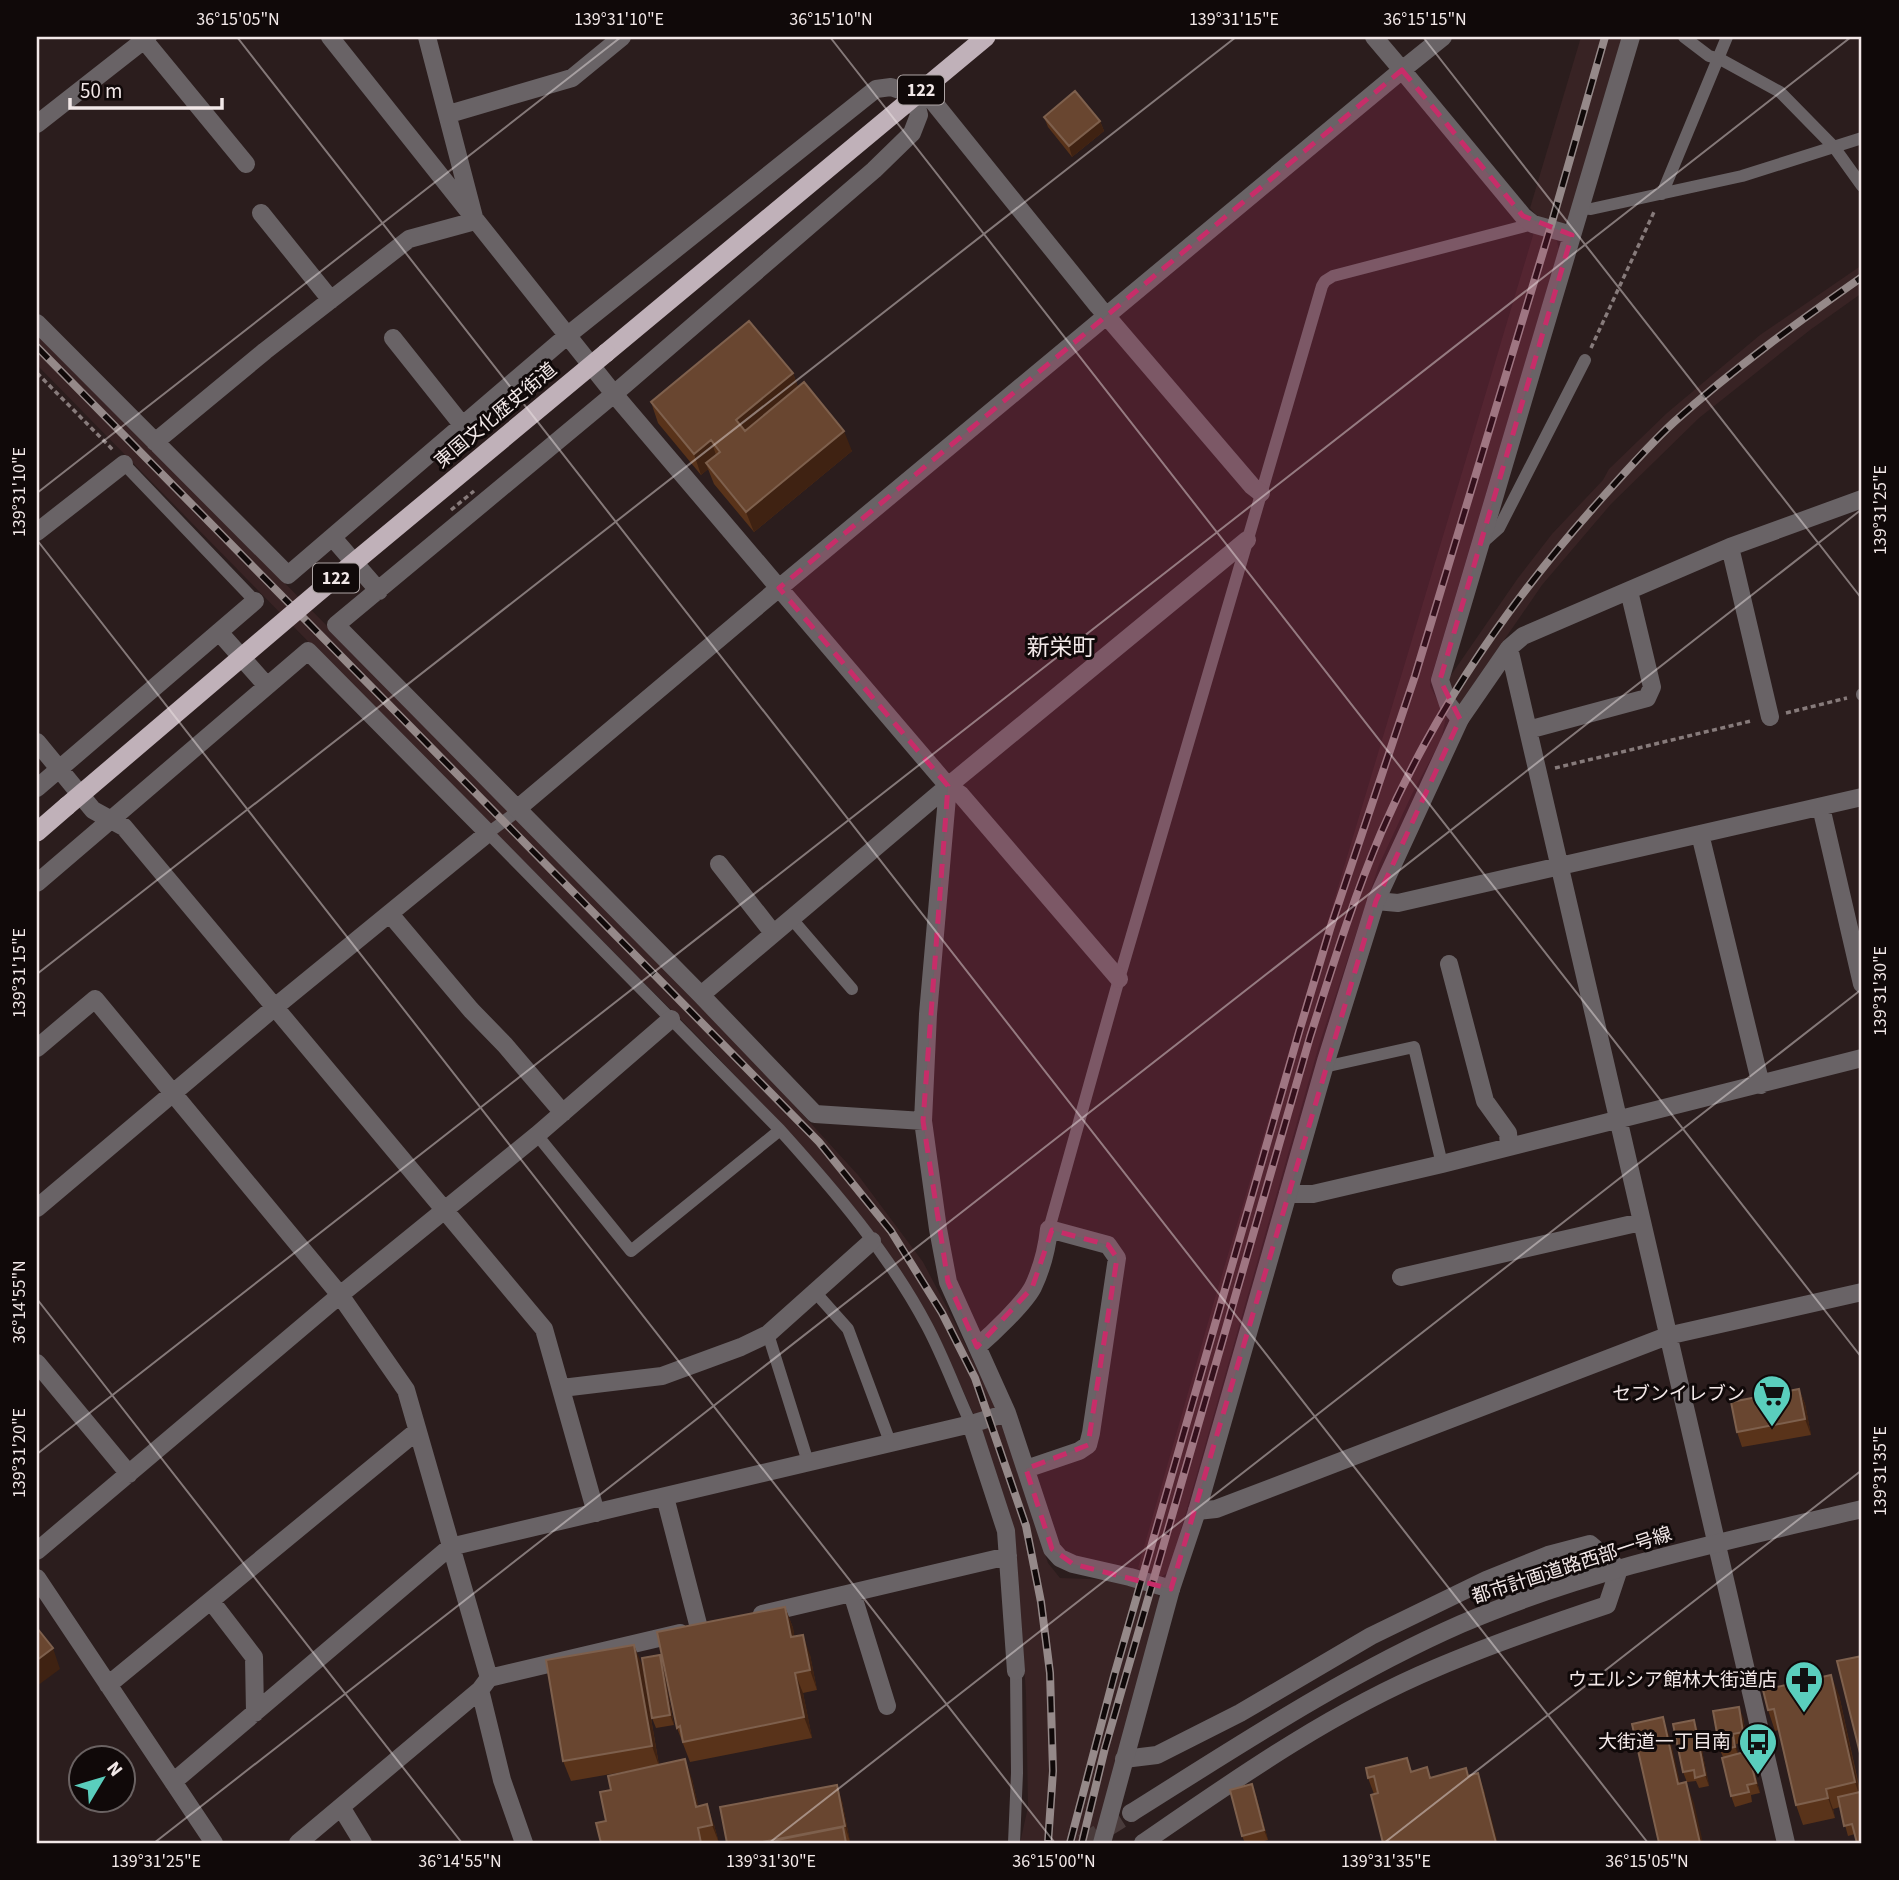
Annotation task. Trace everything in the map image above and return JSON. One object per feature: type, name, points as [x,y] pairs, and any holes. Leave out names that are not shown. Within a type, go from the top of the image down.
[{"type":"highway","name":"東国文化歴史街道","points":[[37,832],[316,594],[986,37]]},
{"type":"street","points":[[330,37],[614,394],[948,786],[961,794],[1119,979]]},
{"type":"street","points":[[427,37],[475,221]]},
{"type":"street","points":[[449,114],[572,78],[622,37]]},
{"type":"street","points":[[1374,37],[1523,216],[1533,224],[1572,235]]},
{"type":"street","points":[[517,809],[779,587],[1443,37]]},
{"type":"street","points":[[1460,719],[1448,704],[1440,681],[1631,37]]},
{"type":"street","points":[[37,124],[146,38],[246,163]]},
{"type":"street","points":[[37,323],[288,575],[568,335],[876,89],[891,87],[918,92],[1252,486],[1261,493]]},
{"type":"street","points":[[918,92],[919,115],[912,133],[874,170],[614,394],[337,625],[815,1114],[923,1121]]},
{"type":"street","points":[[261,213],[331,300]]},
{"type":"street","points":[[155,442],[409,239],[475,221]]},
{"type":"street","points":[[393,338],[463,426]]},
{"type":"street","points":[[37,532],[124,464]]},
{"type":"street","points":[[1102,1843],[1171,1589],[1197,1511],[1324,1067],[1376,901],[1460,719],[1509,648],[1523,636],[1730,547],[1862,499]]},
{"type":"street","points":[[333,538],[379,591]]},
{"type":"street","points":[[701,995],[948,786],[1247,540]]},
{"type":"street","points":[[1730,547],[1770,717]]},
{"type":"street","points":[[1528,730],[1647,698],[1652,687],[1629,591]]},
{"type":"street","points":[[37,788],[255,601]]},
{"type":"street","points":[[219,632],[267,686]]},
{"type":"street","points":[[1509,648],[1786,1843]]},
{"type":"street","points":[[37,883],[307,652],[488,833],[275,1007],[37,1208]]},
{"type":"street","points":[[37,742],[93,810],[124,827],[544,1329],[596,1513]]},
{"type":"street","points":[[948,786],[928,1014],[923,1121],[948,1282],[1007,1413],[1052,1549],[1060,1558],[1073,1564],[1171,1589]]},
{"type":"street","points":[[1376,901],[1398,903],[1862,796]]},
{"type":"street","points":[[1821,807],[1862,984]]},
{"type":"street","points":[[1700,834],[1761,1085]]},
{"type":"street","points":[[719,864],[773,933]]},
{"type":"street","points":[[390,914],[471,1010],[564,1113]]},
{"type":"street","points":[[1449,964],[1485,1101],[1508,1133],[1509,1147]]},
{"type":"street","points":[[37,1048],[95,999],[340,1295],[406,1390],[450,1547],[484,1684],[502,1780],[524,1843]]},
{"type":"street","points":[[37,1550],[340,1295],[564,1113],[671,1019]]},
{"type":"street","points":[[1288,1194],[1313,1194],[1442,1164],[1862,1058]]},
{"type":"street","points":[[1401,1277],[1641,1222]]},
{"type":"street","points":[[976,1347],[989,1337],[1032,1288],[1048,1242],[1049,1229],[1108,1245],[1117,1258],[1087,1445],[1079,1451],[1027,1469]]},
{"type":"street","points":[[562,1388],[662,1376],[741,1347],[768,1334],[872,1241]]},
{"type":"street","points":[[1197,1511],[1216,1509],[1667,1336],[1862,1292]]},
{"type":"street","points":[[37,1363],[129,1474]]},
{"type":"street","points":[[173,1782],[450,1547],[971,1424],[1007,1413]]},
{"type":"street","points":[[971,1424],[1006,1531],[1016,1671]]},
{"type":"street","points":[[108,1685],[417,1431]]},
{"type":"street","points":[[298,1843],[484,1684],[706,1627],[665,1497]]},
{"type":"street","name":"都市計画道路西部一号線","points":[[1131,1813],[1268,1727],[1384,1663],[1498,1609],[1619,1569],[1862,1509]]},
{"type":"street","points":[[1124,1759],[1157,1755],[1240,1713],[1371,1636],[1486,1580],[1548,1555],[1590,1544],[1619,1569],[1607,1605],[1435,1668],[1367,1702],[1255,1766],[1143,1843]]},
{"type":"street","points":[[750,1616],[1007,1556]]},
{"type":"street","points":[[37,1578],[214,1843]]},
{"type":"street","points":[[852,1593],[887,1706]]},
{"type":"street","points":[[211,1601],[254,1657],[255,1713]]},
{"type":"street","points":[[341,1807],[363,1843]]},
{"type":"lane","points":[[1684,37],[1709,56],[1720,59],[1780,92],[1833,147],[1862,186]]},
{"type":"lane","points":[[1662,194],[1727,37]]},
{"type":"lane","points":[[1580,208],[1591,209],[1742,176],[1862,138]]},
{"type":"lane","points":[[1049,1229],[1119,979],[1325,281],[1345,273],[1533,224]]},
{"type":"lane","points":[[1479,547],[1499,528],[1586,359]]},
{"type":"lane","points":[[124,464],[255,601]]},
{"type":"lane","points":[[517,809],[512,816],[488,833],[780,1130],[824,1180],[872,1241],[928,1326],[971,1424]]},
{"type":"lane","points":[[791,918],[852,989]]},
{"type":"lane","points":[[1324,1067],[1414,1047],[1442,1164]]},
{"type":"lane","points":[[537,1135],[631,1251],[780,1130]]},
{"type":"lane","points":[[815,1292],[848,1329],[890,1442]]},
{"type":"lane","points":[[768,1334],[808,1462]]},
{"type":"lane","points":[[1014,1843],[1017,1786],[1016,1671]]},
{"type":"path","points":[[1586,359],[1662,194]]},
{"type":"path","points":[[37,373],[124,464]]},
{"type":"path","points":[[1538,772],[1862,695]]},
{"type":"highlighted area","points":[[1402,70],[1523,216],[1572,235],[1440,680],[1460,719],[1376,901],[1171,1589],[1073,1564],[1052,1549],[1026,1469],[1088,1445],[1117,1258],[1108,1245],[1052,1230],[1032,1288],[977,1347],[948,1282],[923,1121],[948,786],[779,588]]},
{"type":"shaded area","points":[[1581,37],[1624,37],[1569,220],[1563,224],[1539,218],[1530,208]]},
{"type":"shaded area","points":[[1534,232],[1556,238],[1559,249],[1431,678],[1430,686],[1446,717],[1441,740],[1379,865],[1319,1045],[1169,1572],[1161,1577],[1138,1568],[1215,1298]]},
{"type":"shaded area","points":[[1862,265],[1862,293],[1810,330],[1699,418],[1611,504],[1542,585],[1458,707],[1449,692],[1449,678],[1518,578],[1552,534],[1603,480],[1609,469],[1667,413],[1760,335]]},
{"type":"shaded area","points":[[37,331],[509,811],[489,826],[37,365]]},
{"type":"shaded area","points":[[516,819],[730,1035],[858,1175],[923,1262],[996,1408],[978,1418],[973,1413],[939,1337],[795,1140],[708,1047],[496,834]]},
{"type":"shaded area","points":[[999,1424],[1004,1428],[1048,1563],[1060,1578],[1116,1580],[1157,1594],[1160,1600],[1094,1843],[1020,1843],[1028,1807],[1026,1694],[1015,1536],[981,1432],[983,1427]]},
{"type":"building","points":[[1075,91],[1100,121],[1069,146],[1044,117]]},
{"type":"building","points":[[749,321],[793,373],[736,420],[745,431],[804,382],[844,431],[746,512],[706,463],[720,452],[711,440],[694,454],[651,402]]},
{"type":"building","points":[[1799,1389],[1805,1419],[1737,1432],[1731,1402]]},
{"type":"building","points":[[785,1607],[791,1637],[803,1635],[810,1670],[795,1673],[804,1717],[683,1742],[680,1726],[677,1728],[657,1632]]},
{"type":"building","points":[[37,1628],[53,1648],[37,1660]]},
{"type":"building","points":[[634,1645],[652,1746],[563,1761],[546,1660]]},
{"type":"building","points":[[660,1655],[670,1715],[652,1718],[642,1658]]},
{"type":"building","points":[[1862,1656],[1862,1761],[1837,1661]]},
{"type":"building","points":[[1831,1675],[1855,1782],[1826,1789],[1828,1798],[1796,1805],[1774,1709],[1768,1710],[1763,1690]]},
{"type":"building","points":[[1739,1707],[1743,1732],[1733,1734],[1735,1747],[1720,1750],[1713,1711]]},
{"type":"building","points":[[1663,1717],[1678,1784],[1686,1782],[1700,1843],[1659,1843],[1632,1724]]},
{"type":"building","points":[[1694,1720],[1705,1775],[1695,1778],[1694,1770],[1683,1772],[1673,1724]]},
{"type":"building","points":[[1748,1751],[1756,1783],[1747,1785],[1749,1792],[1731,1796],[1722,1758]]},
{"type":"building","points":[[1407,1758],[1411,1772],[1427,1767],[1430,1778],[1466,1768],[1468,1776],[1478,1773],[1496,1843],[1383,1843],[1371,1795],[1378,1793],[1374,1776],[1368,1778],[1366,1768]]},
{"type":"building","points":[[685,1759],[696,1807],[707,1804],[712,1825],[698,1828],[701,1843],[601,1843],[596,1823],[606,1821],[600,1792],[611,1790],[608,1776]]},
{"type":"building","points":[[1252,1784],[1264,1830],[1242,1836],[1230,1790]]},
{"type":"building","points":[[837,1785],[845,1826],[757,1843],[727,1843],[720,1807]]},
{"type":"building","points":[[1860,1792],[1862,1843],[1857,1843],[1852,1824],[1844,1826],[1838,1797]]},
{"type":"building","points":[[843,1827],[846,1843],[762,1843]]},
{"type":"tunnel","points":[[1083,1843],[1131,1813]]},
{"type":"railway","points":[[1070,1843],[1114,1676],[1299,1032],[1330,929],[1415,676],[1605,37]]},
{"type":"railway","points":[[1082,1843],[1105,1748],[1310,1037],[1361,883],[1402,789],[1449,703],[1503,621],[1562,544],[1623,474],[1674,422],[1719,383],[1862,277]]},
{"type":"railway","points":[[37,347],[819,1142],[891,1231],[942,1313],[975,1378],[1026,1526],[1041,1602],[1050,1673],[1053,1771],[1048,1843]]},
{"type":"place","name":"セブンイレブン","points":[[1772,1428]]},
{"type":"place","name":"ウエルシア館林大街道店","points":[[1804,1714]]},
{"type":"place","name":"大街道一丁目南","points":[[1758,1776]]},
{"type":"district","name":"新栄町","points":[[1061,647]]}]
